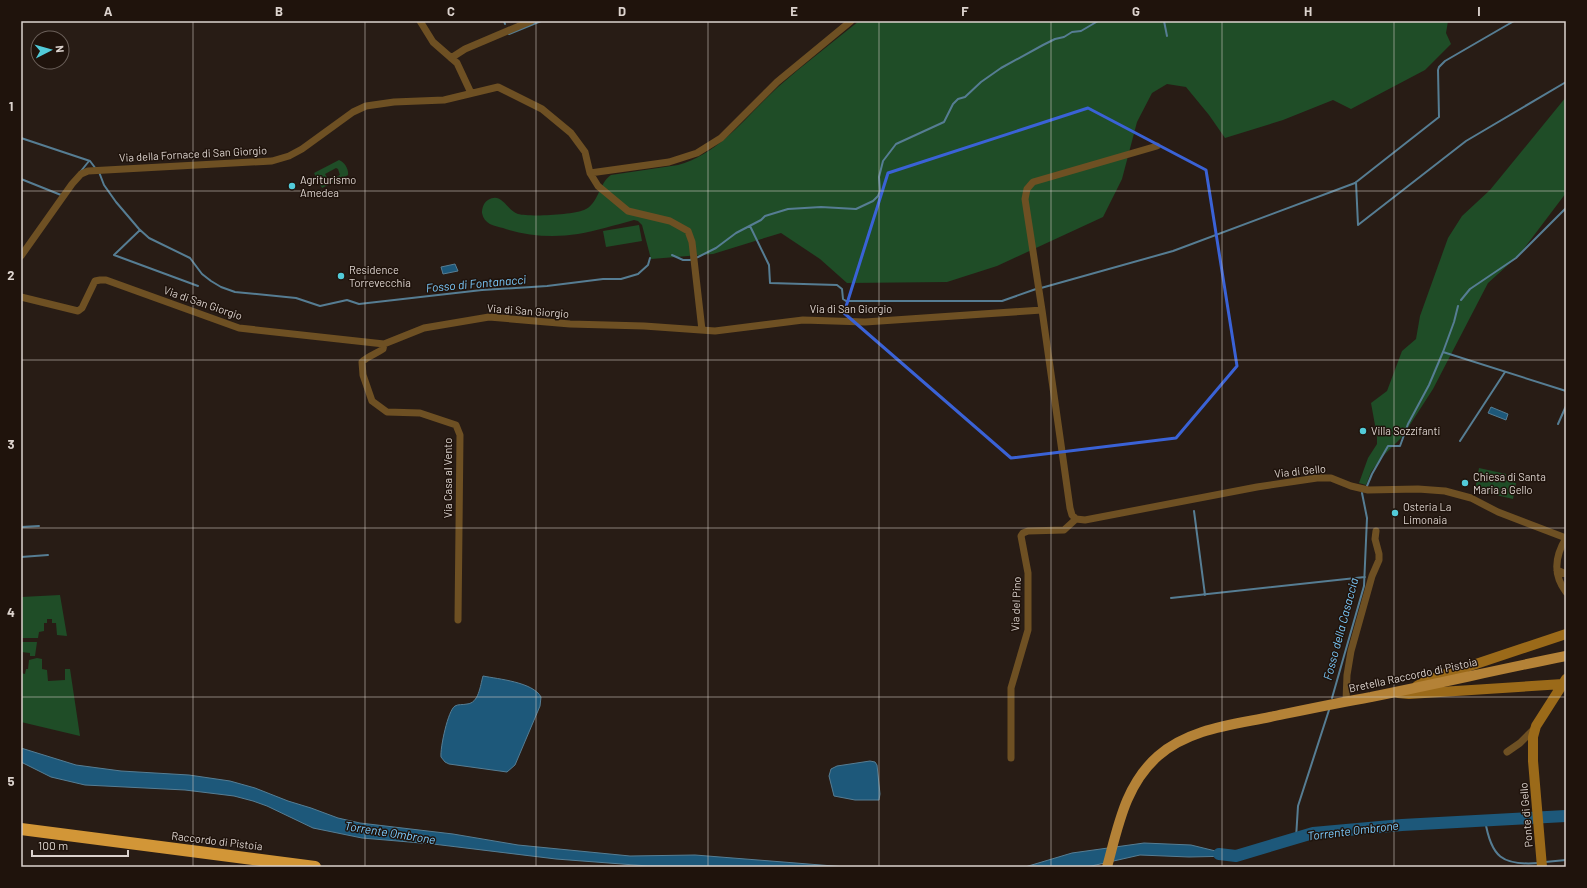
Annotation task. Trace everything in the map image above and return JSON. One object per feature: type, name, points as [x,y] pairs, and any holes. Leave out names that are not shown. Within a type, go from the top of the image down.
[{"type":"highway","name":"Raccordo di Pistoia","points":[[21,829],[315,867]]},
{"type":"highway","name":"Raccordo di Pistoia","points":[[21,836],[259,867]]},
{"type":"main road","name":"Bretella Raccordo di Pistoia","points":[[1107,867],[1126,801],[1142,773],[1158,756],[1186,737],[1218,727],[1566,656]]},
{"type":"street","points":[[420,21],[433,42],[451,58],[460,69],[471,93]]},
{"type":"street","points":[[451,58],[465,49],[531,21]]},
{"type":"street","points":[[702,330],[692,242],[688,231],[670,221],[628,211],[598,186],[590,173],[669,162],[697,153],[721,138],[777,82],[852,21]]},
{"type":"street","name":"Via della Fornace di San Giorgio","points":[[21,256],[67,190],[79,176],[88,171],[272,161],[289,156],[302,149],[353,112],[375,104],[444,100],[498,87],[542,109],[561,123],[579,142],[586,156],[590,173]]},
{"type":"street","points":[[1076,519],[1072,515],[1070,508],[1025,199],[1027,189],[1033,182],[1158,146]]},
{"type":"street","name":"Via di San Giorgio","points":[[21,297],[78,311],[82,308],[94,283],[97,280],[103,280],[239,328],[384,344],[424,328],[489,317],[575,325],[644,326],[721,330],[812,320],[865,322],[1042,310]]},
{"type":"street","name":"Via Casa al Vento","points":[[384,344],[383,349],[377,354],[367,357],[362,362],[362,375],[372,401],[387,412],[420,413],[456,426],[460,435],[458,620]]},
{"type":"street","name":"Via di Gello","points":[[1076,519],[1085,520],[1257,487],[1327,478],[1368,490],[1418,489],[1445,491],[1471,498],[1498,512],[1566,538]]},
{"type":"street","name":"Via del Pino","points":[[1012,758],[1010,691],[1028,630],[1028,573],[1021,536],[1022,533],[1028,531],[1064,530],[1076,519]]},
{"type":"street","points":[[1346,701],[1347,675],[1351,652],[1372,576],[1379,560],[1375,539],[1376,531]]},
{"type":"street","points":[[1566,538],[1558,556],[1557,570],[1559,580],[1566,592]]},
{"type":"street","points":[[1557,570],[1566,574]]},
{"type":"street","points":[[1416,687],[1428,680],[1566,634]]},
{"type":"street","points":[[1390,693],[1409,694],[1564,682]]},
{"type":"street","points":[[1507,752],[1520,743],[1536,726],[1564,682]]},
{"type":"street","name":"Ponte di Gello","points":[[1536,726],[1533,742],[1533,761],[1542,867]]},
{"type":"highlighted area","points":[[1088,108],[1206,170],[1237,366],[1176,438],[1011,458],[844,313],[888,173]]},
{"type":"green space","points":[[859,21],[1448,21],[1446,33],[1451,44],[1425,70],[1351,109],[1333,100],[1283,120],[1225,138],[1209,115],[1186,87],[1167,84],[1152,93],[1137,122],[1122,179],[1103,217],[997,266],[947,282],[847,283],[820,259],[781,233],[713,254],[651,259],[642,225],[638,221],[634,220],[599,230],[578,234],[549,236],[521,233],[496,226],[487,222],[483,217],[482,211],[484,204],[486,201],[493,198],[497,198],[504,202],[514,212],[524,215],[551,215],[578,212],[589,207],[593,203],[603,183],[611,175],[678,165],[707,152],[720,143],[778,87]]},
{"type":"green space","points":[[1566,97],[1566,193],[1519,255],[1488,283],[1433,389],[1402,437],[1381,458],[1371,472],[1366,485],[1359,483],[1368,458],[1377,444],[1371,403],[1387,391],[1402,351],[1416,339],[1420,316],[1448,238],[1462,216],[1490,190]]},
{"type":"green space","points":[[339,160],[345,164],[348,175],[322,188],[314,173]],"holes":[[[336,168],[338,169],[340,175],[329,181],[325,174]]]},
{"type":"green space","points":[[639,225],[642,241],[606,247],[603,231]]},
{"type":"green space","points":[[1479,468],[1506,474],[1505,480],[1516,483],[1513,499],[1475,490]]},
{"type":"green space","points":[[60,595],[67,636],[57,635],[56,623],[52,623],[52,619],[47,619],[47,623],[44,623],[44,631],[39,632],[38,638],[21,638],[21,597]]},
{"type":"green space","points":[[21,642],[37,642],[35,656],[30,656],[30,653],[21,652]]},
{"type":"green space","points":[[37,658],[42,659],[42,669],[47,670],[48,681],[65,680],[65,669],[70,669],[80,736],[21,722],[21,673],[25,674],[26,669],[28,669],[29,660]]},
{"type":"water","points":[[455,264],[458,271],[443,274],[441,267]]},
{"type":"water","points":[[1491,407],[1508,414],[1506,420],[1488,413]]},
{"type":"water","points":[[483,676],[515,682],[531,688],[541,697],[540,706],[515,765],[507,772],[449,764],[441,757],[445,730],[452,709],[456,705],[467,704],[474,701],[477,697]]},
{"type":"water","points":[[21,748],[76,765],[121,771],[189,775],[230,781],[255,788],[338,818],[360,823],[453,834],[518,845],[630,856],[695,855],[846,867],[648,866],[556,859],[433,844],[362,838],[313,828],[267,806],[234,796],[185,790],[85,785],[51,777],[21,762]]},
{"type":"water","points":[[870,761],[875,762],[877,765],[880,794],[879,800],[855,800],[834,796],[829,776],[831,769],[837,766]]},
{"type":"water","points":[[1144,843],[1191,845],[1236,856],[1189,857],[1140,855],[1087,867],[1025,867],[1072,853]]},
{"type":"waterway","points":[[509,34],[541,21]]},
{"type":"waterway","name":"Fosso di Fontanacci","points":[[672,255],[683,260],[690,260],[698,257],[716,248],[736,233],[761,220],[765,216],[788,209],[821,207],[856,209],[873,201],[878,196],[880,191],[879,177],[883,161],[896,144],[944,122],[953,104],[958,99],[965,97],[981,82],[1001,68],[1055,39],[1064,37],[1072,32],[1081,31],[1098,21]]},
{"type":"waterway","points":[[1164,21],[1167,36]]},
{"type":"waterway","points":[[1041,288],[1173,251],[1355,183],[1439,117],[1439,67],[1445,61],[1514,21]]},
{"type":"waterway","points":[[1356,182],[1358,225],[1466,141],[1566,82]]},
{"type":"waterway","name":"Fosso di Fontanacci","points":[[21,138],[90,161],[96,169]]},
{"type":"waterway","points":[[81,171],[89,161]]},
{"type":"waterway","name":"Fosso di Fontanacci","points":[[99,172],[104,185],[139,229],[149,238],[190,258],[202,274],[211,281],[221,287],[235,292],[296,298],[320,306],[347,300],[359,304],[482,290],[547,286],[603,279],[621,279],[638,274],[648,265],[650,258]]},
{"type":"waterway","points":[[21,179],[61,195],[62,194]]},
{"type":"waterway","name":"Fosso della Casaccia","points":[[1461,300],[1470,289],[1516,258],[1566,208]]},
{"type":"waterway","points":[[750,226],[769,265],[770,283],[837,285],[842,289],[843,299],[846,301],[1002,301],[1036,289]]},
{"type":"waterway","points":[[140,230],[114,255],[198,286]]},
{"type":"waterway","name":"Fosso della Casaccia","points":[[1367,486],[1388,446],[1400,446],[1408,424],[1429,385],[1443,352],[1458,306]]},
{"type":"waterway","points":[[1443,352],[1566,391]]},
{"type":"waterway","points":[[1460,441],[1505,372]]},
{"type":"waterway","points":[[1558,424],[1566,406]]},
{"type":"waterway","name":"Fosso della Casaccia","points":[[1332,698],[1364,586],[1367,518],[1362,493]]},
{"type":"waterway","points":[[1194,511],[1205,595]]},
{"type":"waterway","points":[[21,527],[39,526]]},
{"type":"waterway","points":[[21,557],[48,555]]},
{"type":"waterway","points":[[1171,598],[1365,577]]},
{"type":"waterway","name":"Fosso della Casaccia","points":[[1296,838],[1298,806],[1329,710]]},
{"type":"waterway","name":"Torrente Ombrone","points":[[1219,854],[1236,856],[1313,833],[1402,825],[1566,816]]},
{"type":"waterway","points":[[1485,820],[1491,843],[1495,851],[1500,856],[1516,863],[1539,863]]},
{"type":"waterway","points":[[1545,862],[1566,860]]},
{"type":"place","name":"Agriturismo Amedea","points":[[292,186]]},
{"type":"place","name":"Residence Torrevecchia","points":[[341,276]]},
{"type":"place","name":"Villa Sozzifanti","points":[[1363,431]]},
{"type":"place","name":"Chiesa di Santa Maria a Gello","points":[[1465,483]]},
{"type":"place","name":"Osteria La Limonaia","points":[[1395,513]]}]
